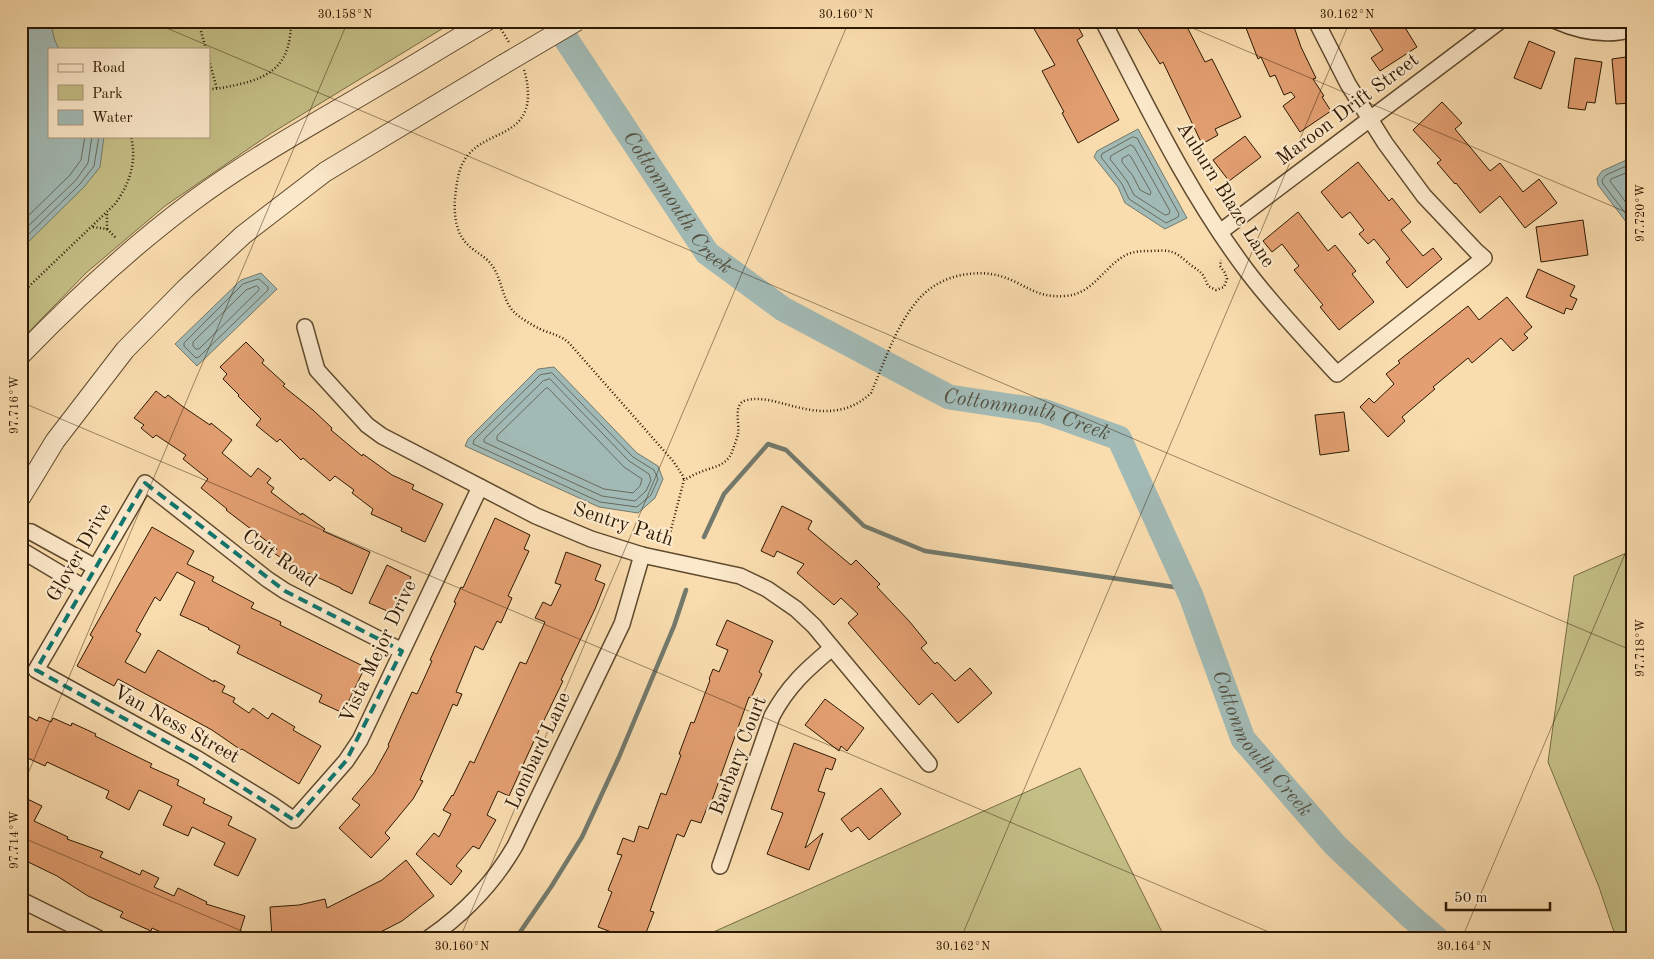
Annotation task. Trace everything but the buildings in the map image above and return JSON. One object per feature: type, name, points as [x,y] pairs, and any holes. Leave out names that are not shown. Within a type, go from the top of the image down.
[{"type":"street","points":[[21,497],[55,441],[125,350],[185,289],[243,235],[326,172],[576,21]]},
{"type":"street","name":"Auburn Blaze Lane","points":[[1102,21],[1180,168],[1220,232],[1272,303],[1336,374],[1484,258],[1476,252],[1424,196],[1385,143],[1370,118]]},
{"type":"street","points":[[1316,21],[1348,84],[1370,118]]},
{"type":"street","name":"Maroon Drift Street","points":[[1220,232],[1500,21]]},
{"type":"street","points":[[1556,21],[1575,29],[1602,34],[1619,33],[1633,29]]},
{"type":"street","points":[[21,355],[63,311],[113,265],[194,200],[243,166],[487,24]]},
{"type":"street","name":"Sentry Path","points":[[305,327],[318,370],[367,425],[382,436],[536,516],[578,534],[642,555],[740,576],[767,589],[796,609],[814,626],[929,764]]},
{"type":"street","name":"Glover Drive","points":[[36,670],[145,483]]},
{"type":"street","name":"Coit Road","points":[[145,483],[285,591],[402,651]]},
{"type":"street","name":"Vista Mejor Drive","points":[[294,820],[346,761],[360,740],[480,487]]},
{"type":"street","points":[[21,531],[31,532],[95,567]]},
{"type":"street","points":[[21,550],[83,587]]},
{"type":"street","name":"Lombard Lane","points":[[429,938],[454,920],[482,893],[506,862],[521,836],[622,624],[642,555]]},
{"type":"street","name":"Barbary Court","points":[[720,866],[772,716],[782,698],[800,675],[832,648]]},
{"type":"street","name":"Van Ness Street","points":[[36,670],[196,758],[272,804],[294,820]]},
{"type":"street","points":[[21,900],[98,938]]},
{"type":"path","points":[[198,21],[206,48]]},
{"type":"path","points":[[210,89],[248,82],[266,76],[278,66],[286,52],[291,23],[302,25],[318,21]]},
{"type":"path","points":[[487,24],[512,59],[525,72],[528,103],[524,116],[509,130],[477,147],[463,162],[459,171],[455,203],[458,231],[471,248],[485,258],[495,270],[513,311],[540,329],[560,335],[566,340],[673,461],[684,480],[668,545]]},
{"type":"path","points":[[210,64],[217,89]]},
{"type":"path","points":[[21,294],[107,213],[124,191],[130,179],[133,156],[131,138]]},
{"type":"path","points":[[107,213],[107,229]]},
{"type":"path","points":[[92,227],[107,229],[116,238]]},
{"type":"path","points":[[684,480],[722,465],[730,456],[738,433],[738,410],[740,404],[744,401],[763,399],[823,412],[837,411],[863,401],[872,393],[909,312],[920,298],[934,286],[954,277],[976,273],[1000,276],[1041,295],[1067,296],[1091,287],[1125,255],[1132,252],[1169,250],[1201,272],[1205,276],[1208,286],[1216,290],[1224,287],[1227,279],[1219,262],[1222,258]]},
{"type":"path","points":[[21,935],[28,938]]},
{"type":"highlighted area","points":[[145,483],[285,591],[402,651],[346,761],[294,820],[196,758],[36,670]]},
{"type":"green space","points":[[21,21],[455,21],[270,134],[165,206],[86,273],[21,340]]},
{"type":"green space","points":[[1633,550],[1633,938],[1616,938],[1599,887],[1548,762],[1574,576]]},
{"type":"green space","points":[[1080,768],[1165,938],[700,938]]},
{"type":"water","points":[[21,21],[50,21],[58,48],[48,48],[48,138],[104,138],[100,167],[84,187],[21,249]]},
{"type":"water","points":[[1138,129],[1187,218],[1165,229],[1125,203],[1118,187],[1094,157],[1097,151]]},
{"type":"water","points":[[1633,157],[1633,231],[1598,185],[1597,178],[1602,171]]},
{"type":"water","points":[[261,273],[277,289],[197,366],[175,344],[241,280]]},
{"type":"water","points":[[554,367],[637,453],[658,466],[663,479],[655,498],[638,513],[599,507],[465,446],[468,439],[538,369]]},
{"type":"waterway","name":"Cottonmouth Creek","points":[[554,21],[707,253],[783,309],[949,397],[1043,411],[1119,438],[1191,596],[1243,739],[1335,845],[1436,938]]},
{"type":"waterway","points":[[704,537],[724,494],[768,444],[786,450],[864,526],[925,551],[1188,589]]},
{"type":"waterway","points":[[516,938],[582,837],[619,757],[674,626],[686,590]]}]
